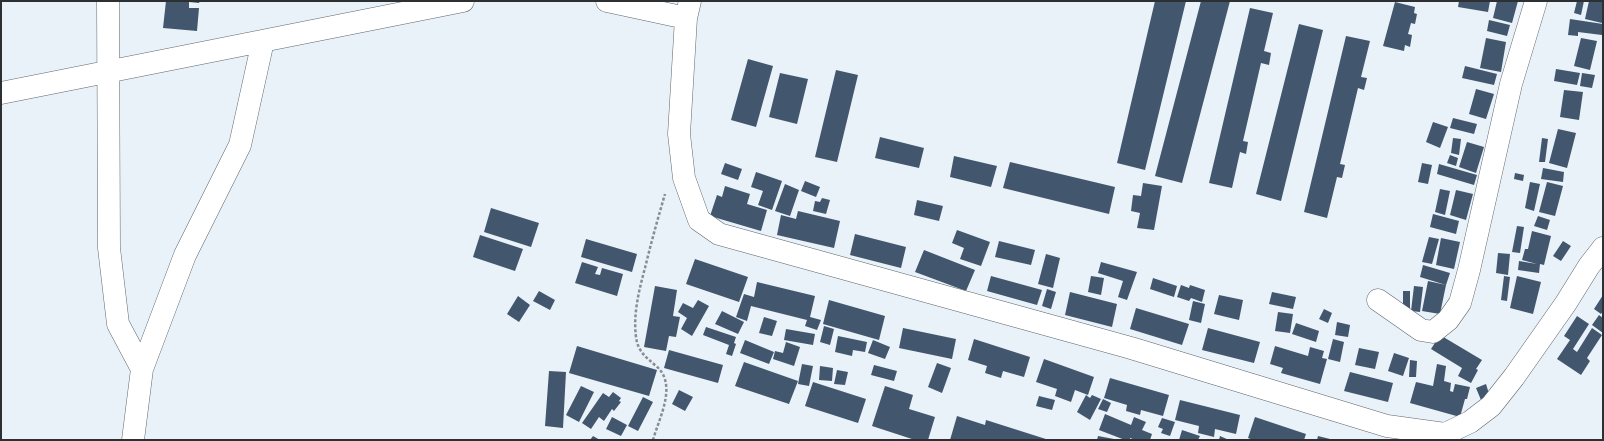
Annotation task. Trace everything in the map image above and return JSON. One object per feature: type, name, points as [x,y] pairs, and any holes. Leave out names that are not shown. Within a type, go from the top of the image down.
[{"type":"lane","points":[[108,1],[107,72],[109,248],[118,324],[142,369]]},
{"type":"lane","points":[[1,93],[463,1]]},
{"type":"lane","points":[[607,1],[688,10],[679,134],[684,178],[699,220],[719,234],[1131,348],[1387,426],[1445,434],[1470,422],[1491,406],[1514,378],[1566,302],[1588,266],[1603,248]]},
{"type":"lane","points":[[1378,300],[1421,330],[1433,332],[1448,320],[1460,303],[1469,270],[1511,84],[1536,1]]},
{"type":"lane","points":[[133,440],[142,369],[184,255],[240,145],[264,41]]},
{"type":"path","points":[[653,440],[666,401],[667,388],[664,376],[657,366],[649,361],[639,351],[636,337],[635,319],[641,282],[666,191]]},
{"type":"building","points":[[166,1],[200,1],[199,3],[189,2],[189,8],[199,8],[197,31],[163,28]]},
{"type":"building","points":[[1155,1],[1186,1],[1145,170],[1117,163]]},
{"type":"building","points":[[1201,1],[1230,1],[1182,183],[1155,176]]},
{"type":"building","points":[[1459,1],[1490,1],[1488,12],[1458,7]]},
{"type":"building","points":[[1497,1],[1518,1],[1512,23],[1493,18]]},
{"type":"building","points":[[1577,1],[1584,1],[1581,15],[1574,13]]},
{"type":"building","points":[[1589,1],[1603,1],[1602,23],[1585,19]]},
{"type":"building","points":[[1395,2],[1415,7],[1414,13],[1417,14],[1415,24],[1411,23],[1408,34],[1412,35],[1410,47],[1405,45],[1404,51],[1383,46]]},
{"type":"building","points":[[1250,8],[1273,13],[1264,51],[1271,53],[1269,65],[1261,63],[1243,141],[1248,142],[1246,154],[1240,152],[1232,188],[1209,183]]},
{"type":"building","points":[[1570,19],[1603,24],[1602,35],[1578,32],[1578,36],[1568,35]]},
{"type":"building","points":[[1489,20],[1510,25],[1507,36],[1487,31]]},
{"type":"building","points":[[1299,24],[1323,30],[1281,201],[1256,194]]},
{"type":"building","points":[[1346,36],[1370,41],[1361,77],[1367,78],[1364,90],[1358,88],[1340,164],[1345,165],[1342,178],[1337,177],[1327,218],[1304,212]]},
{"type":"building","points":[[1486,38],[1506,42],[1501,72],[1480,68]]},
{"type":"building","points":[[1581,38],[1597,41],[1590,70],[1574,66]]},
{"type":"building","points":[[748,59],[773,66],[756,127],[731,120]]},
{"type":"building","points":[[1465,66],[1497,74],[1494,85],[1462,78]]},
{"type":"building","points":[[1556,69],[1580,73],[1577,85],[1554,81]]},
{"type":"building","points":[[836,70],[858,75],[837,162],[815,157]]},
{"type":"building","points":[[780,73],[808,79],[797,124],[769,117]]},
{"type":"building","points":[[1582,73],[1595,75],[1592,88],[1580,86]]},
{"type":"building","points":[[1476,89],[1494,94],[1486,119],[1469,114]]},
{"type":"building","points":[[1564,90],[1583,92],[1579,120],[1560,117]]},
{"type":"building","points":[[1453,118],[1477,124],[1474,134],[1450,128]]},
{"type":"building","points":[[1433,122],[1448,127],[1440,148],[1426,142]]},
{"type":"building","points":[[1558,129],[1576,133],[1567,168],[1549,163]]},
{"type":"building","points":[[880,137],[924,148],[919,168],[875,158]]},
{"type":"building","points":[[1453,138],[1461,139],[1459,155],[1451,153]]},
{"type":"building","points":[[1542,138],[1548,139],[1545,162],[1539,162]]},
{"type":"building","points":[[1467,142],[1484,147],[1476,173],[1459,167]]},
{"type":"building","points":[[1450,155],[1458,158],[1456,166],[1447,163]]},
{"type":"building","points":[[954,156],[997,166],[991,187],[950,177]]},
{"type":"building","points":[[1010,162],[1115,187],[1109,214],[1003,188]]},
{"type":"building","points":[[725,163],[742,169],[738,180],[721,174]]},
{"type":"building","points":[[1422,163],[1432,165],[1428,184],[1418,182]]},
{"type":"building","points":[[1439,164],[1477,175],[1474,185],[1437,174]]},
{"type":"building","points":[[1543,168],[1564,172],[1563,182],[1541,179]]},
{"type":"building","points":[[756,172],[782,181],[772,210],[758,205],[763,191],[751,187]]},
{"type":"building","points":[[1515,173],[1524,175],[1523,181],[1514,179]]},
{"type":"building","points":[[805,181],[820,187],[816,197],[801,191]]},
{"type":"building","points":[[1530,182],[1540,184],[1534,211],[1525,208]]},
{"type":"building","points":[[1547,182],[1563,186],[1555,216],[1539,212]]},
{"type":"building","points":[[1143,183],[1162,186],[1154,230],[1137,228],[1140,213],[1131,211],[1133,195],[1141,196]]},
{"type":"building","points":[[785,184],[799,190],[790,216],[775,211]]},
{"type":"building","points":[[725,186],[750,194],[747,204],[767,210],[761,231],[710,216],[717,195],[722,197]]},
{"type":"building","points":[[1440,189],[1450,191],[1445,215],[1435,212]]},
{"type":"building","points":[[1456,190],[1473,194],[1466,220],[1450,215]]},
{"type":"building","points":[[822,198],[830,200],[826,214],[813,211],[815,201],[820,202]]},
{"type":"building","points":[[917,200],[943,206],[939,221],[914,215]]},
{"type":"building","points":[[491,208],[539,223],[531,247],[484,232]]},
{"type":"building","points":[[798,211],[840,221],[834,248],[777,235],[781,215],[796,219]]},
{"type":"building","points":[[1433,214],[1459,221],[1456,234],[1430,227]]},
{"type":"building","points":[[1538,216],[1550,220],[1547,230],[1534,226]]},
{"type":"building","points":[[1517,226],[1524,227],[1520,253],[1512,252]]},
{"type":"building","points":[[957,230],[990,242],[981,266],[960,259],[964,248],[952,243]]},
{"type":"building","points":[[1532,231],[1551,236],[1544,265],[1540,264],[1539,273],[1518,270],[1519,261],[1537,264],[1522,260],[1525,249],[1528,249]]},
{"type":"building","points":[[855,234],[906,247],[901,268],[850,255]]},
{"type":"building","points":[[480,235],[523,249],[515,271],[473,257]]},
{"type":"building","points":[[1429,237],[1439,239],[1432,264],[1422,262]]},
{"type":"building","points":[[1441,238],[1460,242],[1454,269],[1436,265]]},
{"type":"building","points":[[586,239],[637,254],[632,272],[581,257]]},
{"type":"building","points":[[999,241],[1035,250],[1031,265],[995,257]]},
{"type":"building","points":[[1563,241],[1571,246],[1561,261],[1553,256]]},
{"type":"building","points":[[924,250],[975,270],[966,291],[915,272]]},
{"type":"building","points":[[1498,253],[1510,254],[1508,275],[1496,273]]},
{"type":"building","points":[[1046,254],[1060,258],[1053,288],[1038,284]]},
{"type":"building","points":[[695,259],[748,277],[739,302],[686,284]]},
{"type":"building","points":[[582,262],[598,267],[595,274],[600,275],[602,268],[623,274],[617,296],[575,283]]},
{"type":"building","points":[[1101,262],[1137,272],[1127,300],[1118,297],[1123,281],[1098,273]]},
{"type":"building","points":[[1423,265],[1450,273],[1446,285],[1420,277]]},
{"type":"building","points":[[991,276],[1042,290],[1037,305],[987,291]]},
{"type":"building","points":[[1091,276],[1104,278],[1101,295],[1088,292]]},
{"type":"building","points":[[1504,276],[1510,277],[1507,301],[1501,300]]},
{"type":"building","points":[[1517,276],[1541,282],[1533,314],[1510,308]]},
{"type":"building","points":[[1153,278],[1177,286],[1174,297],[1150,289]]},
{"type":"building","points":[[1428,281],[1446,285],[1440,314],[1422,311]]},
{"type":"building","points":[[757,282],[815,296],[810,317],[821,320],[817,330],[805,326],[807,320],[751,306],[747,321],[736,317],[744,294],[754,297]]},
{"type":"building","points":[[1181,285],[1189,288],[1190,285],[1205,290],[1202,302],[1191,298],[1189,301],[1177,297]]},
{"type":"building","points":[[655,286],[677,290],[673,316],[680,317],[676,337],[669,336],[666,351],[644,347]]},
{"type":"building","points":[[1414,286],[1423,287],[1420,312],[1411,311]]},
{"type":"building","points":[[1047,289],[1056,292],[1051,309],[1042,306]]},
{"type":"building","points":[[539,291],[555,300],[550,310],[533,301]]},
{"type":"building","points":[[1403,291],[1410,291],[1410,308],[1403,308]]},
{"type":"building","points":[[1070,292],[1117,304],[1112,327],[1065,315]]},
{"type":"building","points":[[1272,292],[1296,297],[1293,309],[1269,304]]},
{"type":"building","points":[[1219,295],[1243,300],[1239,320],[1214,314]]},
{"type":"building","points":[[1603,295],[1603,311],[1601,314],[1594,309]]},
{"type":"building","points":[[518,296],[530,305],[519,322],[507,314]]},
{"type":"building","points":[[698,300],[709,306],[692,336],[681,329],[687,318],[678,312],[683,303],[693,308]]},
{"type":"building","points":[[829,300],[885,316],[879,340],[823,324]]},
{"type":"building","points":[[1193,301],[1205,304],[1201,323],[1189,320]]},
{"type":"building","points":[[1136,308],[1189,324],[1182,345],[1130,329]]},
{"type":"building","points":[[1324,309],[1332,313],[1328,323],[1319,319]]},
{"type":"building","points":[[722,311],[744,322],[738,334],[715,324]]},
{"type":"building","points":[[1278,312],[1293,314],[1290,333],[1275,331]]},
{"type":"building","points":[[1599,315],[1603,318],[1603,333],[1592,325]]},
{"type":"building","points":[[1577,316],[1589,324],[1573,349],[1577,352],[1592,328],[1602,335],[1587,358],[1590,361],[1581,375],[1557,359],[1570,340],[1564,336]]},
{"type":"building","points":[[764,317],[777,321],[772,336],[759,333]]},
{"type":"building","points":[[1337,322],[1350,325],[1348,337],[1335,335]]},
{"type":"building","points":[[1296,323],[1319,331],[1316,342],[1292,334]]},
{"type":"building","points":[[824,326],[834,329],[830,345],[820,342]]},
{"type":"building","points":[[706,327],[736,337],[734,343],[736,344],[732,356],[726,354],[729,345],[703,335]]},
{"type":"building","points":[[903,328],[956,339],[952,359],[899,348]]},
{"type":"building","points":[[1208,328],[1260,342],[1254,363],[1202,350]]},
{"type":"building","points":[[786,329],[815,334],[813,345],[784,340]]},
{"type":"building","points":[[1440,335],[1482,360],[1476,369],[1478,370],[1471,383],[1458,376],[1462,368],[1431,349]]},
{"type":"building","points":[[838,336],[867,342],[865,352],[853,350],[852,356],[835,352]]},
{"type":"building","points":[[974,339],[1030,357],[1024,377],[1003,371],[1001,378],[985,373],[987,366],[968,360]]},
{"type":"building","points":[[1333,339],[1344,342],[1340,362],[1328,359]]},
{"type":"building","points":[[745,340],[774,352],[769,364],[740,353]]},
{"type":"building","points":[[873,340],[890,347],[885,359],[868,353]]},
{"type":"building","points":[[786,342],[800,347],[794,366],[773,359],[775,351],[783,353]]},
{"type":"building","points":[[577,346],[657,370],[649,396],[569,373]]},
{"type":"building","points":[[1275,346],[1308,356],[1310,347],[1324,351],[1322,358],[1327,359],[1320,384],[1281,373],[1283,368],[1270,364]]},
{"type":"building","points":[[1359,348],[1379,352],[1375,369],[1355,365]]},
{"type":"building","points":[[669,350],[723,365],[718,383],[664,368]]},
{"type":"building","points":[[1394,353],[1409,358],[1403,376],[1388,371]]},
{"type":"building","points":[[1044,359],[1094,377],[1088,395],[1075,390],[1071,402],[1055,396],[1057,389],[1036,382]]},
{"type":"building","points":[[1410,360],[1417,361],[1416,377],[1409,377]]},
{"type":"building","points":[[744,362],[798,381],[789,404],[735,386]]},
{"type":"building","points":[[937,363],[951,368],[942,393],[928,387]]},
{"type":"building","points":[[802,364],[813,366],[809,386],[798,384]]},
{"type":"building","points":[[1437,364],[1446,366],[1444,381],[1451,383],[1450,391],[1453,392],[1455,384],[1470,387],[1460,417],[1410,403],[1416,382],[1433,386]]},
{"type":"building","points":[[874,365],[897,371],[894,381],[871,375]]},
{"type":"building","points":[[820,366],[833,368],[832,381],[819,380]]},
{"type":"building","points":[[837,370],[848,372],[845,385],[834,384]]},
{"type":"building","points":[[549,371],[566,372],[563,428],[545,426]]},
{"type":"building","points":[[1350,372],[1393,383],[1388,402],[1344,391]]},
{"type":"building","points":[[1110,378],[1169,395],[1163,416],[1141,410],[1140,415],[1126,411],[1127,405],[1104,398]]},
{"type":"building","points":[[813,382],[866,399],[858,423],[805,406]]},
{"type":"building","points":[[1486,384],[1490,397],[1481,400],[1476,388]]},
{"type":"building","points":[[581,386],[594,392],[579,422],[566,415]]},
{"type":"building","points":[[885,386],[913,395],[909,409],[935,417],[928,440],[915,440],[872,426]]},
{"type":"building","points":[[679,390],[693,397],[685,411],[672,404]]},
{"type":"building","points":[[613,392],[621,398],[619,401],[621,402],[614,411],[612,409],[604,421],[599,417],[591,429],[582,423],[603,393],[609,397]]},
{"type":"building","points":[[1086,395],[1090,398],[1092,395],[1101,399],[1090,420],[1077,412]]},
{"type":"building","points":[[1039,396],[1055,400],[1052,410],[1036,406]]},
{"type":"building","points":[[643,397],[653,402],[638,431],[628,426]]},
{"type":"building","points":[[1103,399],[1111,403],[1107,412],[1098,409]]},
{"type":"building","points":[[1180,400],[1240,415],[1236,434],[1215,429],[1214,437],[1198,433],[1199,426],[1175,420]]},
{"type":"building","points":[[1105,414],[1131,425],[1134,417],[1146,422],[1142,430],[1152,434],[1150,440],[1135,440],[1130,438],[1130,440],[1125,440],[1099,430]]},
{"type":"building","points":[[957,416],[985,425],[986,420],[1049,440],[950,440]]},
{"type":"building","points":[[612,417],[627,425],[621,436],[606,429]]},
{"type":"building","points":[[1255,417],[1306,434],[1304,440],[1253,440],[1248,438]]},
{"type":"building","points":[[1162,418],[1175,422],[1170,436],[1161,433],[1163,429],[1158,427]]},
{"type":"building","points":[[1182,430],[1200,436],[1198,440],[1179,440]]},
{"type":"building","points":[[593,436],[600,440],[590,440]]},
{"type":"building","points":[[1098,436],[1114,439],[1097,440]]},
{"type":"building","points":[[1220,436],[1229,440],[1219,440]]},
{"type":"building","points":[[1318,436],[1330,439],[1330,440],[1317,440]]}]
